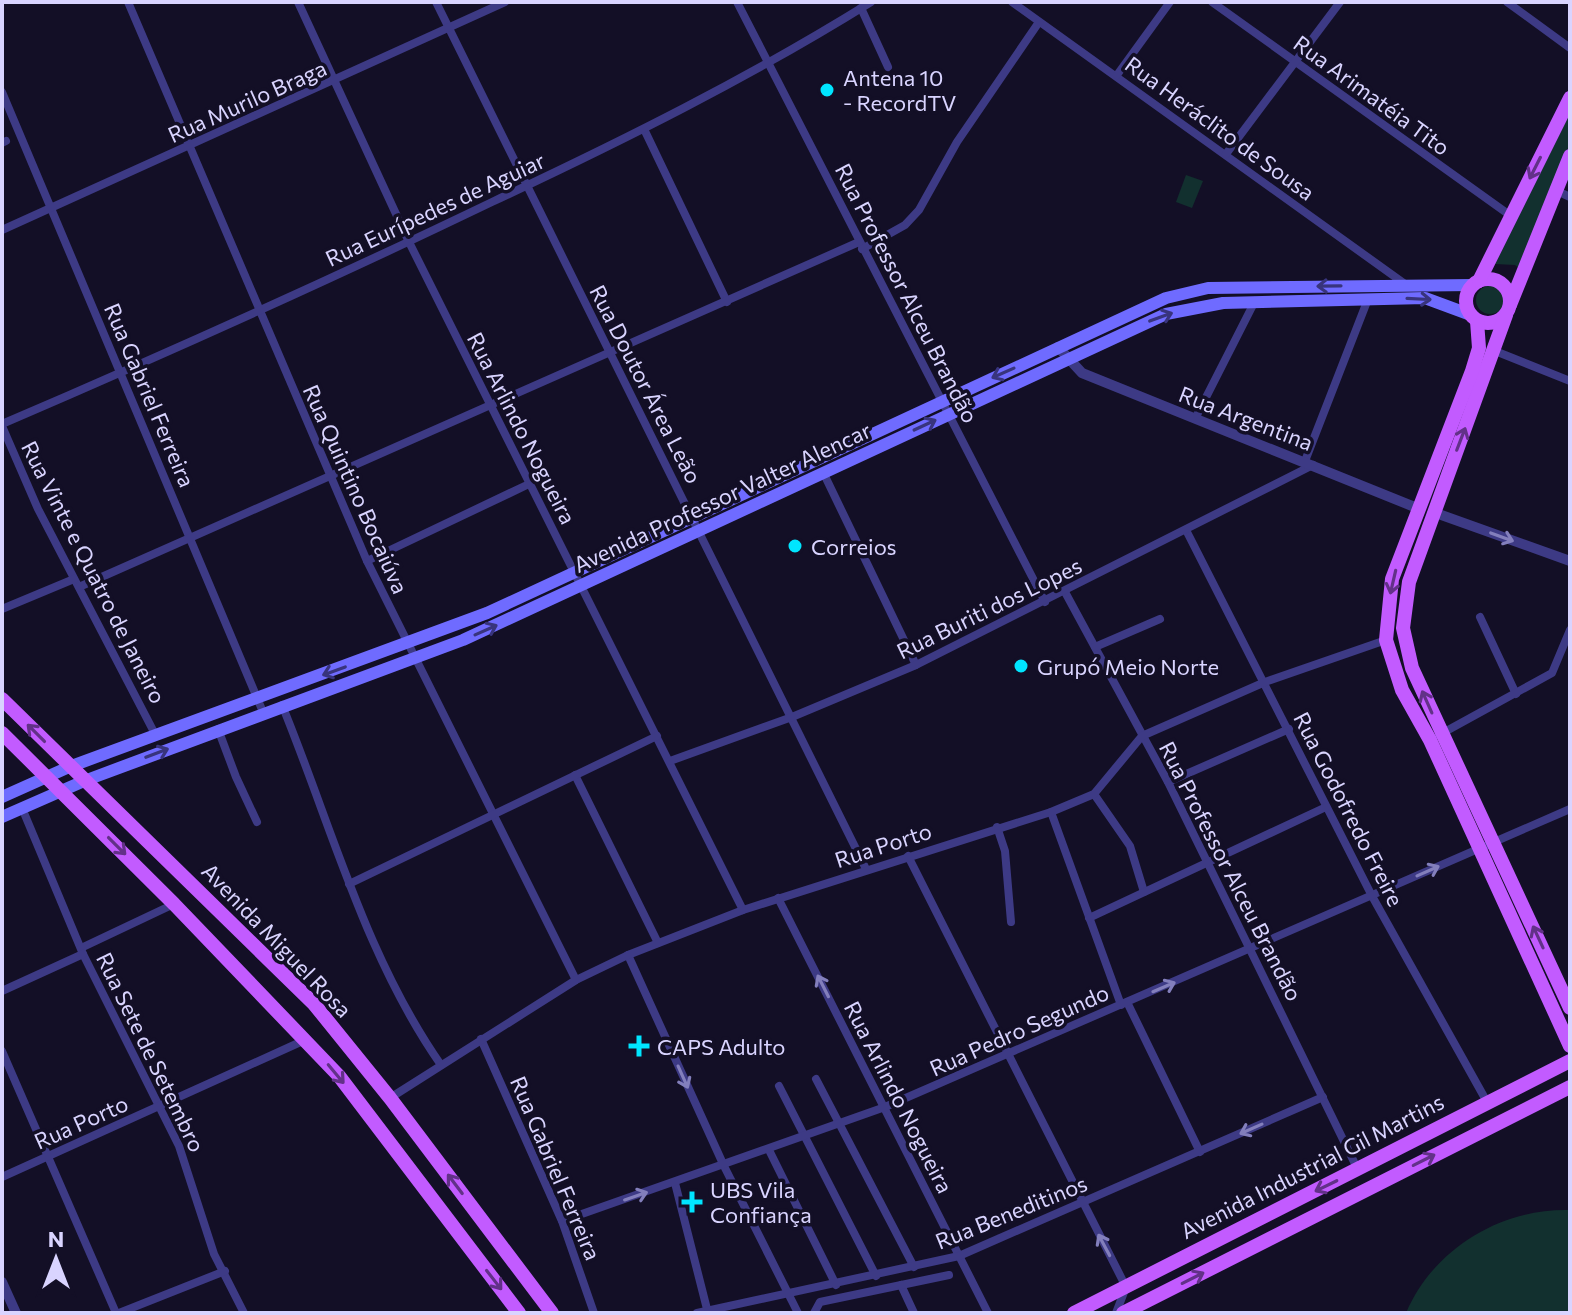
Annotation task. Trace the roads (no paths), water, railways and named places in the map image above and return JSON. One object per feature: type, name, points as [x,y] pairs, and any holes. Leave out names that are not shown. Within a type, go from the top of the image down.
[{"type":"main road","points":[[1436,736],[1402,690],[1386,640],[1392,579],[1479,348],[1474,318],[1466,302],[1570,98]]},
{"type":"main road","points":[[1570,156],[1563,194],[1508,310],[1433,512],[1409,582],[1403,628],[1412,668],[1436,736],[1487,845],[1570,1008]]},
{"type":"main road","points":[[1474,318],[1490,324],[1508,310],[1509,292],[1499,282],[1476,283]]},
{"type":"main road","name":"Avenida Professor Valter Alencar","points":[[1062,353],[1142,308],[1188,291],[1476,283]]},
{"type":"main road","name":"Avenida Professor Valter Alencar","points":[[2,817],[84,781],[218,729],[463,640],[949,414],[1062,353],[1166,314],[1190,307],[1255,301],[1425,298],[1474,318]]},
{"type":"main road","name":"Avenida Professor Valter Alencar","points":[[2,797],[155,734],[259,699],[487,613],[942,400],[1034,366]]},
{"type":"main road","name":"Avenida Miguel Rosa","points":[[2,699],[314,1004],[390,1098],[552,1313]]},
{"type":"main road","points":[[2,733],[174,904],[339,1076],[519,1313]]},
{"type":"main road","points":[[1487,845],[1570,1046]]},
{"type":"main road","name":"Avenida Industrial Gil Martins","points":[[1074,1313],[1570,1061]]},
{"type":"main road","name":"Avenida Industrial Gil Martins","points":[[1123,1313],[1570,1087]]},
{"type":"street","name":"Rua Quintino Bocaiúva","points":[[128,2],[257,312],[367,561],[576,980]]},
{"type":"street","name":"Rua Arlindo Nogueira","points":[[298,2],[409,242],[743,910]]},
{"type":"street","name":"Rua Doutor Área Leão","points":[[436,2],[866,869]]},
{"type":"street","name":"Rua Murilo Braga","points":[[2,230],[505,2]]},
{"type":"street","name":"Rua Professor Alceu Brandão","points":[[737,2],[1045,602]]},
{"type":"street","name":"Rua Eurípedes de Aguiar","points":[[2,425],[409,242],[644,129],[770,65],[871,2]]},
{"type":"street","name":"Rua Heráclito de Sousa","points":[[1012,2],[1405,285]]},
{"type":"street","points":[[1117,75],[1170,2]]},
{"type":"street","name":"Rua Arimatéia Tito","points":[[1212,2],[1511,216]]},
{"type":"street","points":[[1226,154],[1340,2]]},
{"type":"street","points":[[1507,2],[1570,48]]},
{"type":"street","points":[[861,8],[888,67]]},
{"type":"street","points":[[2,609],[191,538],[489,404],[905,225],[919,210],[957,142],[1039,22]]},
{"type":"street","name":"Rua Gabriel Ferreira","points":[[2,92],[263,712]]},
{"type":"street","points":[[644,129],[727,302]]},
{"type":"street","points":[[1309,463],[1368,299]]},
{"type":"street","points":[[1195,419],[1255,301]]},
{"type":"street","points":[[1495,351],[1570,381]]},
{"type":"street","name":"Rua Argentina","points":[[1062,353],[1082,373],[1417,508]]},
{"type":"street","name":"Rua Vinte e Quatro de Janeiro","points":[[2,425],[76,583],[155,734]]},
{"type":"street","name":"Rua Buriti dos Lopes","points":[[670,761],[792,717],[916,665],[1186,530],[1309,463]]},
{"type":"street","points":[[823,472],[916,665]]},
{"type":"street","points":[[367,561],[529,484]]},
{"type":"street","points":[[1433,512],[1570,561]]},
{"type":"street","name":"Rua Godofredo Freire","points":[[1186,530],[1372,896],[1487,1102]]},
{"type":"street","name":"Rua Professor Alceu Brandão","points":[[1065,592],[1168,782],[1358,1170]]},
{"type":"street","points":[[1480,617],[1516,694]]},
{"type":"street","points":[[1095,647],[1160,619]]},
{"type":"street","points":[[1436,736],[1552,673],[1570,630]]},
{"type":"street","name":"Rua Porto","points":[[390,1098],[576,980],[628,955],[778,898],[1051,812],[1094,794],[1142,736],[1265,682],[1386,640]]},
{"type":"street","points":[[282,705],[349,884],[392,987],[441,1065]]},
{"type":"street","points":[[218,729],[257,822]]},
{"type":"street","points":[[1168,782],[1289,729]]},
{"type":"street","points":[[349,884],[657,736]]},
{"type":"street","points":[[575,775],[658,943]]},
{"type":"street","points":[[1094,794],[1130,846],[1144,892]]},
{"type":"street","points":[[1089,918],[1326,807]]},
{"type":"street","name":"Rua Sete de Setembro","points":[[22,808],[82,951],[179,1146],[214,1254],[244,1313]]},
{"type":"street","name":"Rua Pedro Segundo","points":[[562,1221],[885,1107],[1250,951],[1570,809]]},
{"type":"street","points":[[1051,812],[1124,1003],[1200,1152]]},
{"type":"street","points":[[997,827],[1005,851],[1011,922]]},
{"type":"street","points":[[908,856],[1126,1287],[1116,1313]]},
{"type":"street","name":"Rua Arlindo Nogueira","points":[[778,898],[988,1313]]},
{"type":"street","points":[[2,991],[174,904]]},
{"type":"street","points":[[628,955],[724,1166],[798,1313]]},
{"type":"street","name":"Rua Gabriel Ferreira","points":[[481,1039],[562,1221],[594,1313]]},
{"type":"street","name":"Rua Porto","points":[[2,1177],[306,1040]]},
{"type":"street","points":[[2,1051],[118,1313],[225,1271]]},
{"type":"street","points":[[816,1079],[837,1125],[914,1267]]},
{"type":"street","points":[[779,1086],[876,1276]]},
{"type":"street","name":"Rua Beneditinos","points":[[697,1313],[959,1256],[1323,1097]]},
{"type":"street","points":[[769,1150],[836,1285]]},
{"type":"street","points":[[675,1183],[708,1312]]},
{"type":"street","points":[[814,1313],[820,1302],[949,1275]]},
{"type":"street","points":[[2,1282],[16,1313]]},
{"type":"street","points":[[901,1285],[914,1313]]},
{"type":"place","name":"Antena 10 - RecordTV","points":[[827,90]]},
{"type":"place","name":"Correios","points":[[795,546]]},
{"type":"place","name":"Gruṕo Meio Norte","points":[[1021,666]]},
{"type":"place","name":"CAPS Adulto","points":[[639,1046]]},
{"type":"place","name":"UBS Vila Confiança","points":[[692,1202]]}]
